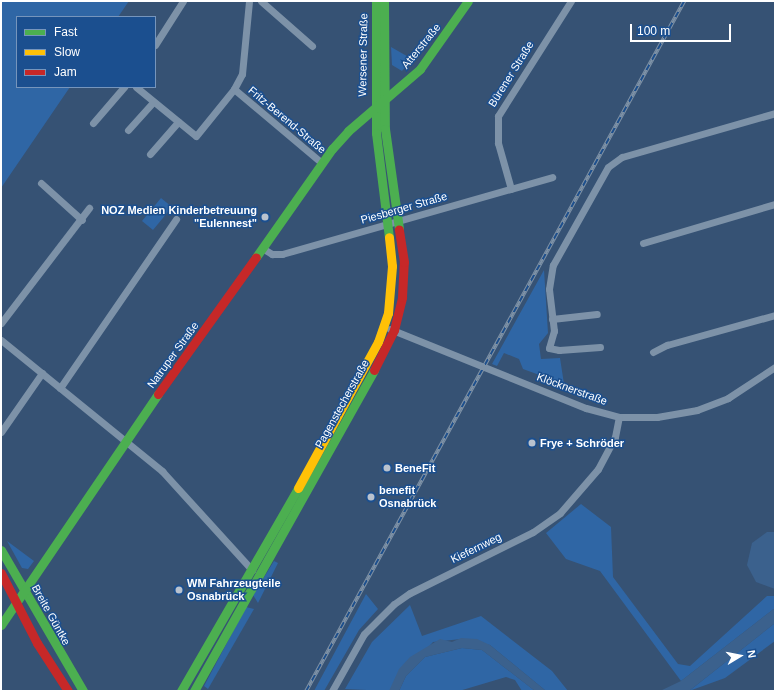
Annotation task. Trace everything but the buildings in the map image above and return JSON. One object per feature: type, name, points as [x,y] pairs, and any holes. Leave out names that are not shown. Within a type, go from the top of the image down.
[{"type":"main road","name":"Wersener Straße","points":[[375,108],[376,1]]},
{"type":"main road","name":"Wersener Straße","points":[[384,1],[385,100]]},
{"type":"main road","name":"Atterstraße","points":[[375,108],[436,50],[468,1]]},
{"type":"main road","name":"Pagenstecherstraße","points":[[181,691],[255,574],[355,406],[394,330],[404,280],[399,221],[389,163],[385,100]]},
{"type":"main road","name":"Natruper Straße","points":[[1,625],[25,592],[126,440],[322,163],[340,140],[375,108]]},
{"type":"main road","name":"Pagenstecherstraße","points":[[194,691],[342,411],[384,327],[393,282],[388,224],[377,147],[375,108]]},
{"type":"main road","name":"Breite Güntke","points":[[1,550],[83,691]]},
{"type":"main road","points":[[1,573],[16,604],[68,691]]},
{"type":"street","points":[[156,43],[183,1]]},
{"type":"street","name":"Fritz-Berend-Straße","points":[[249,1],[245,65],[234,89],[322,163]]},
{"type":"street","points":[[261,1],[312,46]]},
{"type":"street","name":"Bürener Straße","points":[[511,189],[498,143],[498,116],[571,1]]},
{"type":"street","points":[[93,123],[123,88]]},
{"type":"street","points":[[137,88],[196,136],[234,89]]},
{"type":"street","points":[[128,130],[153,102]]},
{"type":"street","points":[[600,347],[559,350],[549,348],[554,331],[549,289],[554,266],[608,167],[630,154],[775,113]]},
{"type":"street","points":[[150,154],[178,122]]},
{"type":"street","name":"Piesberger Straße","points":[[262,248],[272,254],[282,254],[552,177]]},
{"type":"street","points":[[41,183],[82,220]]},
{"type":"street","points":[[643,243],[775,204]]},
{"type":"street","points":[[1,323],[82,220],[89,208]]},
{"type":"street","points":[[60,388],[176,219]]},
{"type":"street","points":[[552,319],[597,314]]},
{"type":"street","points":[[653,352],[775,315]]},
{"type":"street","name":"Klöcknerstraße","points":[[384,327],[586,408],[619,417],[657,417],[702,408],[752,385],[775,367]]},
{"type":"street","points":[[1,340],[126,440],[162,471],[255,574]]},
{"type":"street","points":[[1,432],[42,373]]},
{"type":"street","name":"Kiefernweg","points":[[332,691],[364,634],[394,604],[410,593],[533,532],[560,514],[598,469],[615,437],[619,417]]},
{"type":"shaded area","points":[[1,1],[129,1],[119,16],[16,16],[16,88],[69,88],[1,188]]},
{"type":"shaded area","points":[[391,47],[412,59],[402,71],[392,65]]},
{"type":"shaded area","points":[[161,198],[172,207],[153,230],[142,221]]},
{"type":"shaded area","points":[[544,270],[548,333],[539,344],[541,359],[560,358],[564,384],[523,369],[519,359],[504,353],[497,366],[492,364]]},
{"type":"shaded area","points":[[581,504],[611,527],[613,577],[678,664],[690,666],[767,596],[775,596],[775,608],[681,681],[600,571],[566,559],[546,533]]},
{"type":"shaded area","points":[[767,532],[775,532],[775,589],[756,582],[747,565],[752,543]]},
{"type":"shaded area","points":[[7,541],[34,561],[28,569],[22,568]]},
{"type":"shaded area","points":[[274,561],[278,563],[258,603],[253,595]]},
{"type":"shaded area","points":[[366,594],[378,609],[359,630],[324,691],[314,691]]},
{"type":"shaded area","points":[[410,605],[422,636],[481,616],[552,671],[568,691],[546,691],[490,645],[461,639],[433,642],[389,691],[345,689],[372,642]]},
{"type":"shaded area","points":[[246,607],[254,609],[208,689],[204,686]]},
{"type":"shaded area","points":[[775,608],[775,623],[689,691],[660,691],[681,681]]},
{"type":"shaded area","points":[[775,623],[775,641],[725,678],[689,691]]},
{"type":"shaded area","points":[[461,638],[477,639],[490,645],[546,691],[535,691],[482,650],[462,648],[425,657],[406,676],[399,691],[389,691],[399,669],[410,657],[440,639],[452,642]]},
{"type":"shaded area","points":[[462,648],[482,650],[535,691],[522,691],[515,680],[506,677],[459,691],[399,691],[406,676],[425,657]]},
{"type":"railway","points":[[306,691],[684,1]]},
{"type":"traffic: fast","points":[[376,1],[376,133],[389,237]]},
{"type":"traffic: fast","points":[[384,1],[385,129],[399,229]]},
{"type":"traffic: fast","points":[[256,257],[332,149],[348,131],[420,69],[468,1]]},
{"type":"traffic: fast","points":[[194,691],[374,370]]},
{"type":"traffic: fast","points":[[1,625],[158,394]]},
{"type":"traffic: fast","points":[[181,691],[298,488]]},
{"type":"traffic: fast","points":[[1,550],[83,691]]},
{"type":"traffic: slow","points":[[298,488],[378,342],[388,313],[392,266],[389,237]]},
{"type":"traffic: jam","points":[[374,370],[394,330],[402,297],[404,262],[399,229]]},
{"type":"traffic: jam","points":[[158,394],[256,257]]},
{"type":"traffic: jam","points":[[1,573],[37,643],[68,691]]},
{"type":"place","name":"NOZ Medien Kinderbetreuung \"Eulennest\"","points":[[265,217]]},
{"type":"place","name":"Frye + Schröder","points":[[532,443]]},
{"type":"place","name":"BeneFit","points":[[387,468]]},
{"type":"place","name":"benefit Osnabrück","points":[[371,497]]},
{"type":"place","name":"WM Fahrzeugteile Osnabrück","points":[[179,590]]}]
